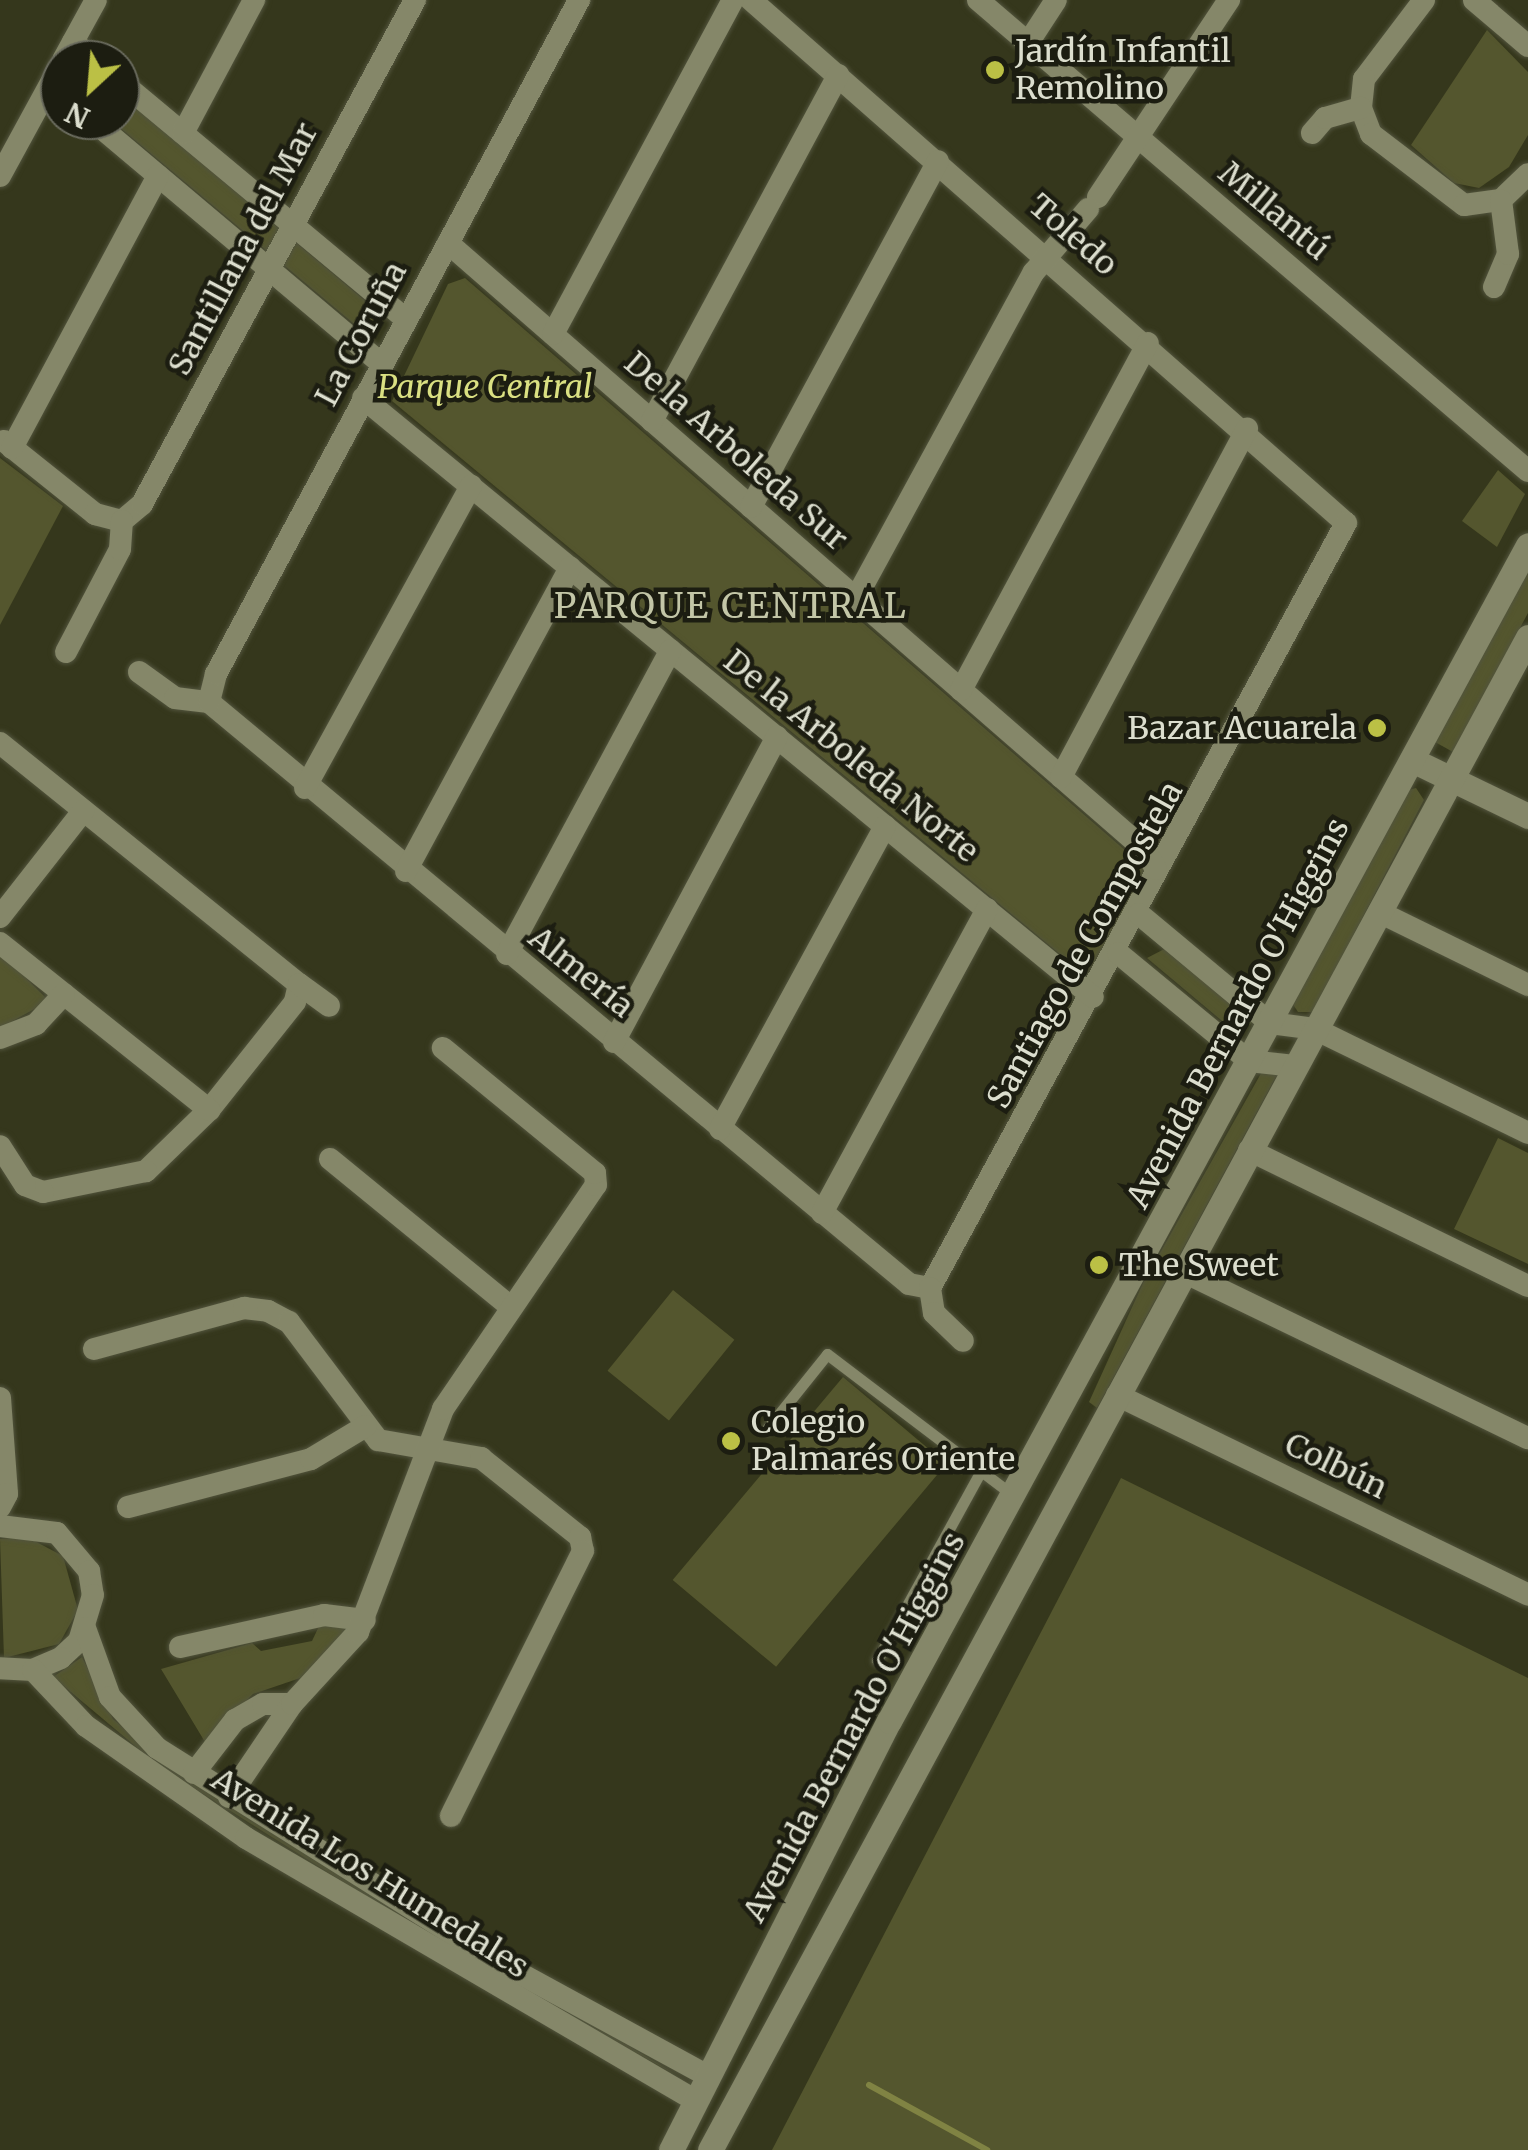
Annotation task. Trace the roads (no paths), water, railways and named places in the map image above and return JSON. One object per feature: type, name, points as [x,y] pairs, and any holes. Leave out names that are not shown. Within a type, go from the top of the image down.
[{"type":"main road","name":"Avenida Bernardo O'Higgins","points":[[671,2150],[1014,1496],[1528,545]]},
{"type":"main road","points":[[710,2150],[1526,644]]},
{"type":"main road","points":[[1412,760],[1528,816]]},
{"type":"main road","points":[[1082,1369],[1082,1400],[1102,1424]]},
{"type":"street","points":[[76,40],[96,0]]},
{"type":"street","points":[[183,133],[254,0]]},
{"type":"street","name":"Santillana del Mar","points":[[122,521],[138,512],[414,0]]},
{"type":"street","name":"La Coruña","points":[[209,702],[363,398],[579,0]]},
{"type":"street","points":[[553,334],[733,0]]},
{"type":"street","name":"Toledo","points":[[751,0],[1247,429],[1346,523]]},
{"type":"street","name":"Millantú","points":[[978,0],[1528,470]]},
{"type":"street","points":[[1028,43],[1056,0]]},
{"type":"street","points":[[856,598],[1047,256],[1093,203],[1230,0]]},
{"type":"street","points":[[1424,0],[1368,70],[1361,108],[1371,134],[1438,193],[1476,207],[1502,200],[1528,174]]},
{"type":"street","points":[[1474,0],[1528,46]]},
{"type":"street","points":[[652,421],[838,76]]},
{"type":"street","points":[[140,98],[406,319]]},
{"type":"street","points":[[0,176],[40,106]]},
{"type":"street","points":[[1312,133],[1325,118],[1361,108]]},
{"type":"street","points":[[116,140],[382,364]]},
{"type":"street","points":[[752,508],[938,162]]},
{"type":"street","points":[[66,652],[120,548],[122,521],[95,514],[6,443],[158,176]]},
{"type":"street","points":[[1494,288],[1508,254],[1502,200]]},
{"type":"street","name":"De la Arboleda Sur","points":[[448,243],[1061,777],[1156,870]]},
{"type":"street","points":[[961,690],[1148,344]]},
{"type":"street","name":"De la Arboleda Norte","points":[[363,398],[1093,996]]},
{"type":"street","points":[[1061,777],[1247,429]]},
{"type":"street","points":[[305,788],[470,486]]},
{"type":"street","name":"Santiago de Compostela","points":[[930,1288],[1139,914],[1156,870],[1346,523]]},
{"type":"street","points":[[406,871],[570,568]]},
{"type":"street","points":[[507,954],[671,650]]},
{"type":"street","name":"Almería","points":[[139,672],[175,698],[209,702],[305,788],[909,1284],[930,1288]]},
{"type":"street","points":[[614,1042],[777,737]]},
{"type":"street","points":[[0,742],[328,1006]]},
{"type":"street","points":[[0,917],[84,811]]},
{"type":"street","points":[[720,1129],[885,826]]},
{"type":"street","points":[[822,1213],[987,910]]},
{"type":"street","points":[[1379,912],[1528,985]]},
{"type":"street","points":[[1139,914],[1270,1023],[1316,1029],[1528,1133]]},
{"type":"street","points":[[0,943],[209,1110]]},
{"type":"street","points":[[1066,974],[1112,963],[1249,1061],[1296,1066]]},
{"type":"street","points":[[0,1146],[25,1185],[43,1192],[146,1171],[209,1110],[295,1002],[299,984]]},
{"type":"street","points":[[0,1038],[36,1024],[64,994]]},
{"type":"street","points":[[229,1796],[292,1704],[365,1620],[442,1408],[596,1185],[595,1173],[443,1048]]},
{"type":"street","points":[[1249,1150],[1528,1286]]},
{"type":"street","points":[[330,1159],[511,1306]]},
{"type":"street","points":[[1184,1272],[1528,1438]]},
{"type":"street","points":[[930,1288],[934,1313],[963,1341]]},
{"type":"street","points":[[94,1349],[244,1308],[268,1311],[289,1322],[366,1426],[392,1446],[480,1458],[580,1537],[583,1551],[451,1816]]},
{"type":"street","name":"Colbún","points":[[1116,1395],[1528,1594]]},
{"type":"street","points":[[0,1398],[4,1500],[34,1524],[57,1533],[88,1570],[85,1628],[61,1658],[33,1670],[0,1668]]},
{"type":"street","points":[[128,1506],[310,1459],[366,1426]]},
{"type":"street","points":[[0,1526],[34,1524]]},
{"type":"street","points":[[180,1648],[324,1615],[365,1620]]},
{"type":"street","name":"Avenida Los Humedales","points":[[85,1628],[110,1697],[194,1772],[486,1955],[708,2076]]},
{"type":"street","name":"Avenida Los Humedales","points":[[33,1670],[86,1726],[246,1838],[696,2101]]},
{"type":"street","points":[[194,1772],[235,1720],[264,1704],[292,1704]]},
{"type":"lane","points":[[767,1429],[827,1354],[978,1476],[1014,1496]]},
{"type":"lane","points":[[877,1660],[978,1476]]},
{"type":"waterway","points":[[869,2085],[987,2150]]},
{"type":"place","name":"Jardín Infantil Remolino","points":[[995,70]]},
{"type":"place","name":"Bazar Acuarela","points":[[1377,728]]},
{"type":"place","name":"The Sweet","points":[[1099,1265]]},
{"type":"place","name":"Colegio Palmarés Oriente","points":[[731,1441]]},
{"type":"district","name":"PARQUE CENTRAL","points":[[731,606]]},
{"type":"park label","name":"Parque Central","points":[[485,387]]}]
